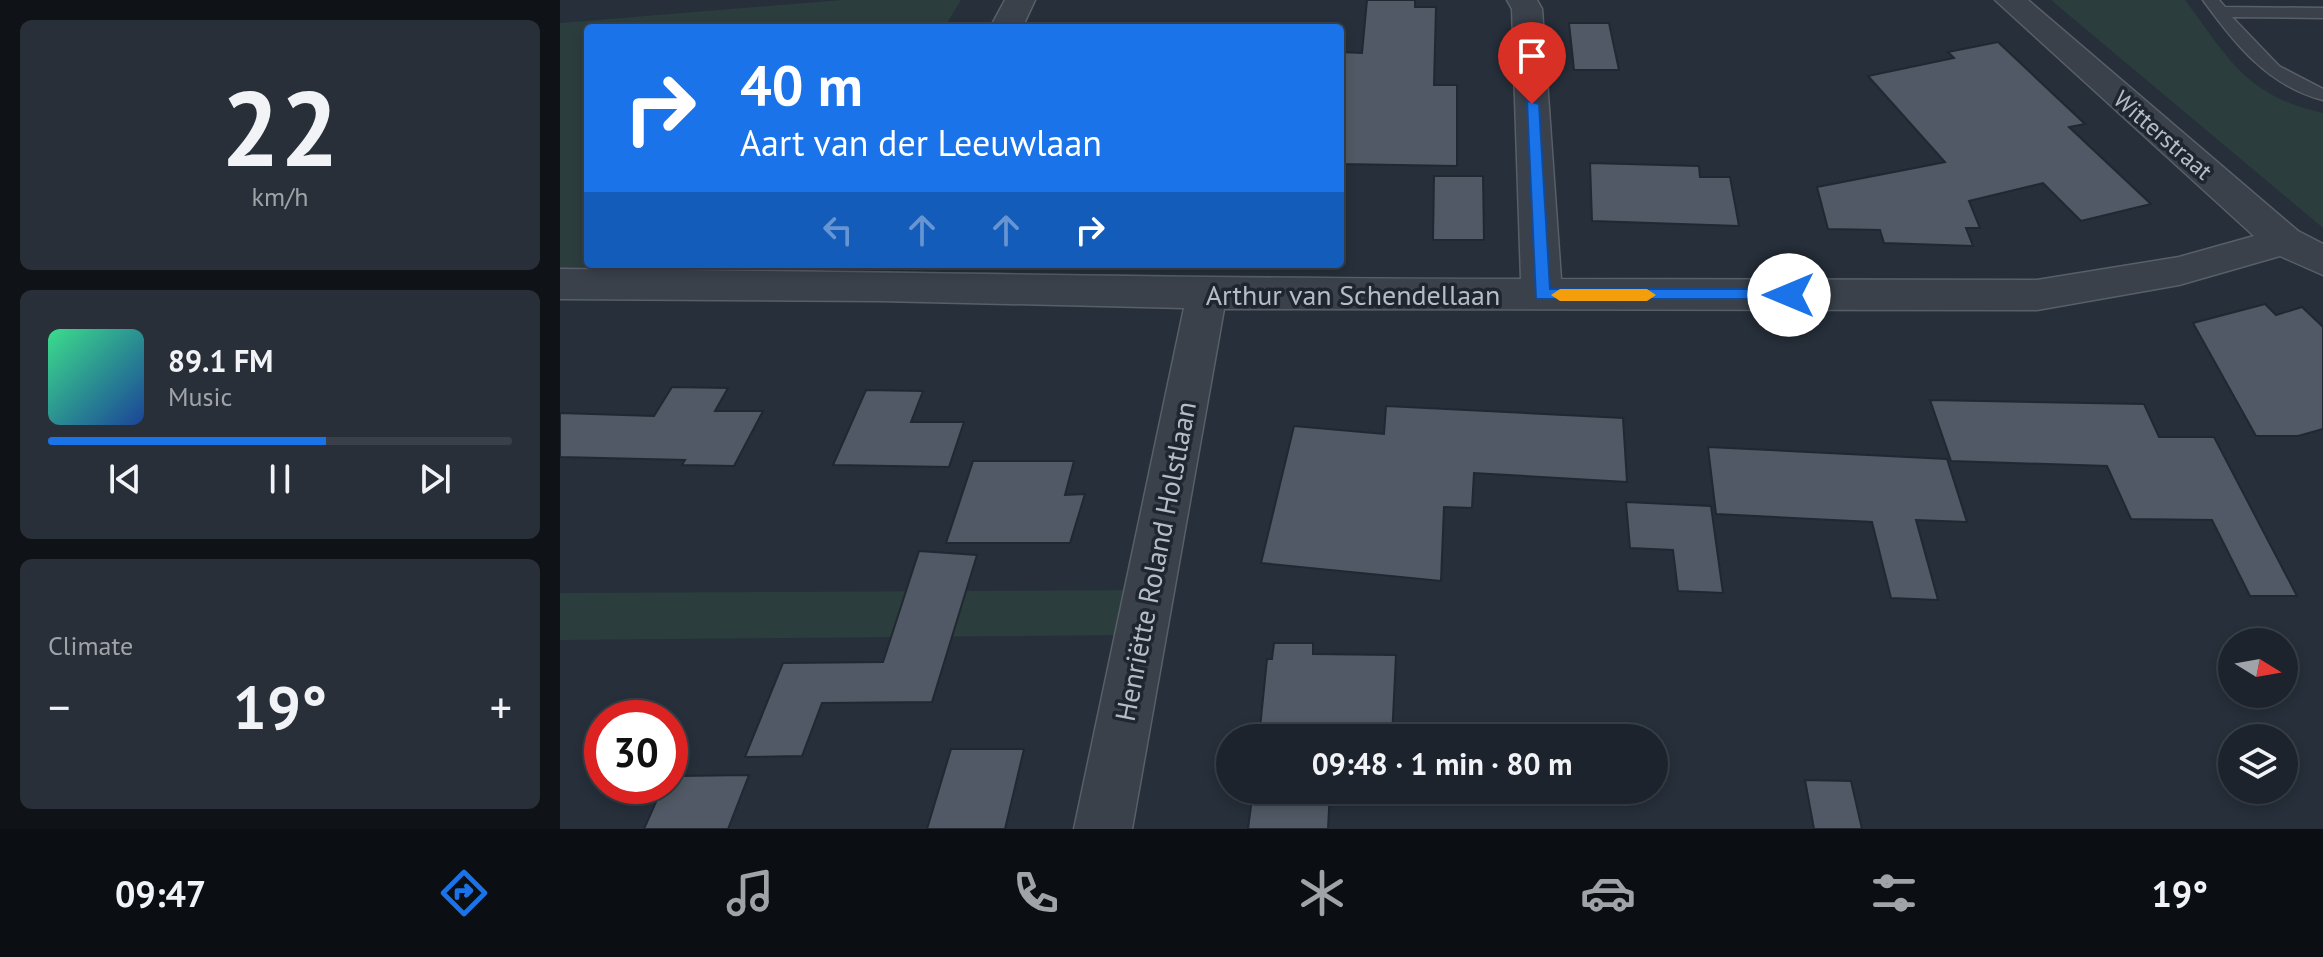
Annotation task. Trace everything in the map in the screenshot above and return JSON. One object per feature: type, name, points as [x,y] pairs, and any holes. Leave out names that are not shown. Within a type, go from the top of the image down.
[{"type":"street","points":[[1008,24],[1020,0]]},
{"type":"street","points":[[1522,0],[1527,9],[1542,295]]},
{"type":"street","name":"Witterstraat","points":[[2010,0],[2284,241],[2323,261]]},
{"type":"street","name":"Arthur van Schendellaan","points":[[560,284],[886,275],[1207,294],[2037,295],[2179,271],[2284,241]]},
{"type":"street","name":"Henriëtte Roland Holstlaan","points":[[1103,829],[1207,294]]},
{"type":"lane","points":[[2215,6],[2323,13]]},
{"type":"lane","points":[[2215,6],[2259,61],[2279,78],[2323,95]]},
{"type":"shaded area","points":[[842,0],[961,0],[946,24],[584,24],[584,268],[864,270],[560,268],[560,23]]},
{"type":"shaded area","points":[[2051,0],[2185,0],[2228,57],[2257,85],[2297,106],[2323,113],[2323,228]]},
{"type":"shaded area","points":[[1141,590],[1132,635],[560,640],[560,593]]},
{"type":"building","points":[[1367,0],[1415,0],[1415,7],[1436,7],[1434,85],[1457,85],[1457,166],[1344,164],[1344,52],[1362,53]]},
{"type":"building","points":[[1569,23],[1609,23],[1619,70],[1574,70]]},
{"type":"building","points":[[1998,42],[2085,124],[2069,127],[2151,204],[2081,221],[2043,183],[1969,201],[1980,228],[1966,228],[1973,246],[1884,243],[1880,230],[1828,229],[1817,187],[1945,162],[1868,76],[1954,58],[1948,52]]},
{"type":"building","points":[[1590,163],[1699,166],[1700,177],[1730,177],[1739,226],[1592,221]]},
{"type":"building","points":[[1434,176],[1483,176],[1484,240],[1433,240]]},
{"type":"building","points":[[2265,304],[2276,315],[2302,307],[2323,327],[2323,429],[2298,436],[2256,436],[2193,323]]},
{"type":"building","points":[[672,387],[728,388],[715,411],[763,411],[734,466],[682,465],[685,460],[560,457],[560,413],[654,416]]},
{"type":"building","points":[[866,390],[923,391],[911,422],[964,422],[949,467],[833,465]]},
{"type":"building","points":[[1930,400],[2144,404],[2159,437],[2214,437],[2297,596],[2250,596],[2212,520],[2131,519],[2107,466],[1951,461]]},
{"type":"building","points":[[1386,406],[1623,418],[1627,482],[1474,473],[1472,508],[1444,507],[1441,581],[1261,563],[1294,426],[1384,434]]},
{"type":"building","points":[[1708,447],[1947,459],[1967,522],[1916,520],[1938,600],[1891,598],[1872,522],[1716,514]]},
{"type":"building","points":[[973,461],[1074,461],[1065,495],[1085,494],[1070,543],[946,543]]},
{"type":"building","points":[[1626,502],[1711,506],[1723,593],[1678,591],[1673,550],[1630,548]]},
{"type":"building","points":[[919,551],[977,555],[932,702],[822,703],[802,756],[745,757],[783,663],[883,662]]},
{"type":"building","points":[[1274,643],[1313,643],[1313,654],[1396,655],[1393,724],[1260,724],[1267,659],[1272,659]]},
{"type":"building","points":[[951,749],[1024,749],[1005,829],[927,829]]},
{"type":"building","points":[[749,775],[728,829],[644,829],[655,804],[688,804],[688,776]]},
{"type":"building","points":[[1805,780],[1851,781],[1862,829],[1814,829]]},
{"type":"building","points":[[1251,804],[1329,804],[1328,829],[1248,829]]},
{"type":"slow traffic","points":[[1560,295],[1647,295]]},
{"type":"route","points":[[1532,104],[1542,295],[1789,295]]}]
